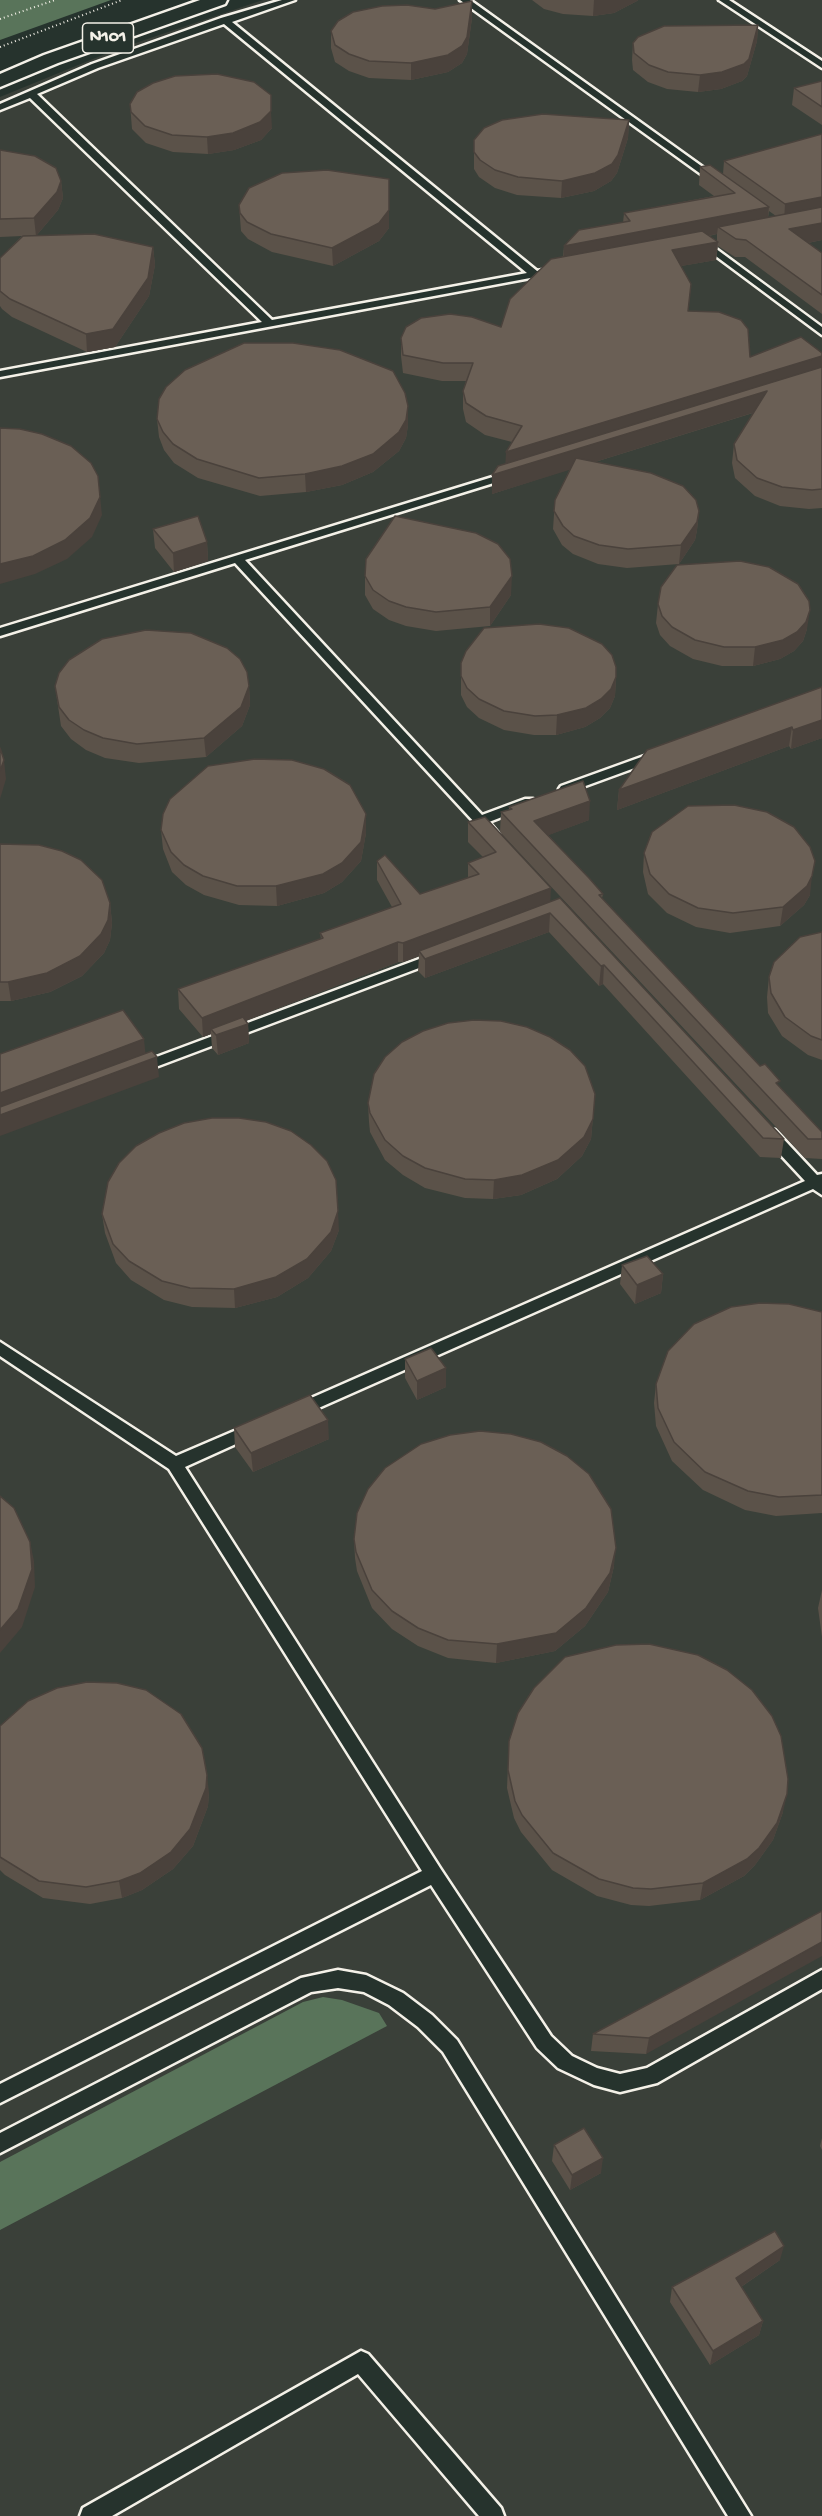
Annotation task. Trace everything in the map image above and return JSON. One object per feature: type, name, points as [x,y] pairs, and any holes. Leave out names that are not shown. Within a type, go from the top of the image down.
[{"type":"main road","name":"N101","points":[[32,46],[163,0]]},
{"type":"main road","name":"N101","points":[[0,81],[51,59],[218,0]]},
{"type":"lane","points":[[0,107],[95,66],[224,20],[291,0]]},
{"type":"lane","points":[[464,0],[723,186]]},
{"type":"lane","points":[[723,0],[822,65]]},
{"type":"lane","points":[[224,20],[535,274]]},
{"type":"lane","points":[[30,93],[270,324]]},
{"type":"lane","points":[[693,245],[710,242],[822,332]]},
{"type":"lane","points":[[0,374],[568,268]]},
{"type":"lane","points":[[0,632],[524,471]]},
{"type":"lane","points":[[238,559],[503,844]]},
{"type":"lane","points":[[481,820],[668,751]]},
{"type":"lane","points":[[121,1075],[452,951]]},
{"type":"lane","points":[[284,1417],[820,1184],[758,1121]]},
{"type":"lane","points":[[0,1348],[175,1464],[434,1874],[544,2042],[565,2062],[594,2076],[620,2083],[650,2078],[822,1979]]},
{"type":"lane","points":[[175,1464],[262,1426]]},
{"type":"lane","points":[[0,2094],[434,1874]]},
{"type":"lane","points":[[0,2143],[308,1984],[338,1979],[366,1984],[396,1999],[425,2021],[450,2046],[740,2516]]},
{"type":"lane","points":[[91,2516],[361,2361],[493,2516]]},
{"type":"path","points":[[0,19],[55,0]]},
{"type":"path","points":[[0,47],[122,0]]},
{"type":"shaded area","points":[[263,0],[822,0],[822,2516],[0,2516],[0,97],[115,50]]},
{"type":"green space","points":[[0,0],[111,0],[0,40]]},
{"type":"green space","points":[[323,1997],[342,2000],[379,2013],[387,2026],[0,2230],[0,2162],[303,2002]]},
{"type":"building","points":[[472,1],[467,37],[462,46],[448,55],[411,63],[369,61],[349,54],[335,45],[331,31],[338,21],[353,12],[382,6],[407,5],[435,9]]},
{"type":"building","points":[[758,25],[749,59],[744,64],[722,72],[700,75],[668,72],[649,65],[634,53],[633,43],[638,37],[664,26]]},
{"type":"building","points":[[217,74],[254,82],[271,95],[271,111],[260,122],[233,133],[207,137],[172,135],[145,126],[131,112],[130,104],[137,92],[153,83],[175,76]]},
{"type":"building","points":[[822,81],[822,107],[794,88]]},
{"type":"building","points":[[543,114],[629,120],[618,155],[612,164],[595,173],[562,181],[518,177],[495,170],[480,160],[474,152],[474,140],[484,128],[502,120]]},
{"type":"building","points":[[822,134],[822,197],[785,204],[724,161]]},
{"type":"building","points":[[0,150],[35,156],[56,168],[61,181],[57,192],[34,218],[0,219]]},
{"type":"building","points":[[710,165],[769,207],[564,246],[579,230],[630,221],[624,213],[735,193],[700,167]]},
{"type":"building","points":[[327,170],[389,179],[389,210],[379,223],[332,248],[271,234],[247,222],[240,213],[239,205],[249,188],[282,173]]},
{"type":"building","points":[[822,207],[822,223],[789,229],[822,253],[822,295],[746,240],[736,239],[718,227]]},
{"type":"building","points":[[702,231],[718,242],[672,250],[691,284],[688,311],[719,312],[741,320],[748,329],[750,357],[801,337],[822,353],[822,356],[506,452],[522,426],[486,416],[466,403],[463,391],[473,363],[443,363],[403,355],[401,338],[406,327],[421,318],[450,314],[472,317],[501,327],[510,299],[551,259]]},
{"type":"building","points":[[94,234],[153,247],[148,278],[113,329],[86,334],[10,299],[0,291],[0,258],[23,236]]},
{"type":"building","points":[[244,343],[293,343],[340,350],[393,371],[405,393],[408,406],[406,420],[399,432],[373,454],[342,466],[305,474],[259,478],[197,459],[173,444],[163,432],[157,419],[159,399],[166,387],[185,370]]},
{"type":"building","points":[[822,367],[822,489],[782,487],[757,478],[737,460],[734,444],[767,391],[492,475],[498,466]]},
{"type":"building","points":[[0,428],[20,429],[42,434],[71,446],[91,463],[98,476],[100,497],[90,518],[65,540],[33,556],[0,564]]},
{"type":"building","points":[[576,458],[651,473],[683,486],[696,500],[699,511],[697,522],[681,545],[628,549],[599,545],[574,536],[563,526],[554,511],[555,500]]},
{"type":"building","points":[[198,516],[207,542],[173,553],[153,529]]},
{"type":"building","points":[[395,516],[476,533],[498,544],[510,559],[512,576],[490,607],[436,612],[406,607],[389,601],[373,590],[365,576],[366,559]]},
{"type":"building","points":[[740,561],[769,567],[798,584],[809,601],[810,610],[806,622],[797,632],[783,640],[755,647],[724,647],[695,640],[672,627],[662,616],[658,604],[661,587],[677,565]]},
{"type":"building","points":[[539,624],[569,628],[602,644],[612,655],[616,677],[611,689],[601,699],[586,708],[557,715],[535,716],[504,711],[479,699],[467,688],[461,676],[461,663],[466,651],[484,628]]},
{"type":"building","points":[[146,630],[191,633],[227,648],[240,659],[247,672],[249,686],[241,707],[204,738],[137,744],[103,738],[84,730],[69,720],[59,707],[55,686],[59,673],[69,660],[102,639]]},
{"type":"building","points":[[822,687],[822,720],[793,730],[792,727],[619,790],[647,750]]},
{"type":"building","points":[[0,748],[4,760],[0,771]]},
{"type":"building","points":[[255,759],[292,760],[324,769],[350,785],[366,814],[361,842],[342,863],[323,874],[276,886],[237,886],[203,876],[184,865],[171,852],[161,830],[163,814],[170,799],[208,766]]},
{"type":"building","points":[[583,781],[590,801],[534,821],[603,894],[599,895],[760,1066],[765,1064],[780,1081],[776,1083],[822,1132],[822,1139],[808,1139],[501,812],[512,809],[509,807]]},
{"type":"building","points":[[734,805],[767,812],[794,827],[810,847],[815,861],[812,876],[807,886],[783,907],[733,913],[698,908],[669,894],[650,874],[644,853],[652,832],[688,806]]},
{"type":"building","points":[[485,817],[551,888],[403,943],[398,942],[202,1018],[178,989],[323,938],[320,933],[401,904],[377,861],[385,855],[420,894],[479,874],[468,863],[496,852],[468,822]]},
{"type":"building","points":[[0,844],[39,845],[62,851],[81,860],[102,880],[110,903],[108,920],[101,934],[80,956],[47,973],[8,982],[0,982]]},
{"type":"building","points":[[560,898],[784,1139],[763,1138],[604,965],[601,966],[550,913],[425,959],[419,951]]},
{"type":"building","points":[[822,932],[822,1040],[811,1036],[785,1017],[771,993],[769,977],[774,962],[800,937]]},
{"type":"building","points":[[123,1010],[144,1039],[0,1093],[0,1054]]},
{"type":"building","points":[[243,1017],[248,1024],[216,1035],[211,1029]]},
{"type":"building","points":[[474,1020],[501,1021],[527,1027],[550,1037],[570,1050],[585,1066],[595,1094],[593,1119],[584,1137],[558,1160],[522,1175],[494,1180],[465,1179],[425,1168],[403,1156],[385,1140],[370,1113],[368,1103],[374,1074],[385,1057],[402,1042],[423,1031],[448,1023]]},
{"type":"building","points":[[152,1051],[157,1057],[0,1115],[0,1107]]},
{"type":"building","points":[[212,1118],[239,1118],[266,1122],[291,1131],[311,1145],[327,1161],[336,1180],[338,1211],[331,1232],[307,1259],[276,1277],[234,1289],[190,1288],[162,1281],[129,1261],[113,1244],[102,1214],[108,1182],[119,1163],[136,1146],[184,1123]]},
{"type":"building","points":[[647,1256],[663,1274],[637,1285],[622,1265]]},
{"type":"building","points":[[760,1303],[789,1304],[822,1312],[822,1495],[779,1497],[748,1491],[705,1472],[674,1442],[658,1408],[656,1384],[668,1351],[694,1324],[731,1307]]},
{"type":"building","points":[[431,1348],[446,1368],[417,1381],[405,1359]]},
{"type":"building","points":[[310,1395],[328,1420],[251,1453],[234,1428]]},
{"type":"building","points":[[480,1431],[511,1434],[541,1442],[567,1456],[589,1474],[611,1509],[616,1548],[610,1573],[586,1608],[556,1633],[497,1644],[448,1640],[418,1628],[392,1611],[372,1590],[356,1552],[354,1539],[357,1513],[368,1489],[385,1468],[421,1444],[450,1435]]},
{"type":"building","points":[[0,1496],[14,1508],[30,1542],[32,1569],[18,1609],[0,1630]]},
{"type":"building","points":[[649,1644],[698,1655],[727,1670],[752,1690],[772,1716],[781,1736],[788,1779],[787,1794],[777,1823],[759,1848],[747,1859],[703,1883],[651,1889],[633,1888],[599,1879],[553,1853],[522,1815],[515,1801],[508,1770],[509,1741],[518,1713],[534,1688],[565,1657],[616,1645]]},
{"type":"building","points":[[87,1682],[117,1683],[146,1690],[181,1714],[202,1748],[207,1775],[206,1788],[190,1829],[171,1852],[140,1873],[119,1881],[86,1887],[39,1881],[0,1857],[0,1726],[28,1701],[57,1688]]},
{"type":"building","points":[[822,1911],[822,1942],[649,2038],[593,2034]]},
{"type":"building","points":[[584,2128],[603,2158],[572,2175],[554,2145]]},
{"type":"building","points":[[775,2231],[784,2246],[736,2278],[763,2321],[713,2351],[672,2287]]}]
